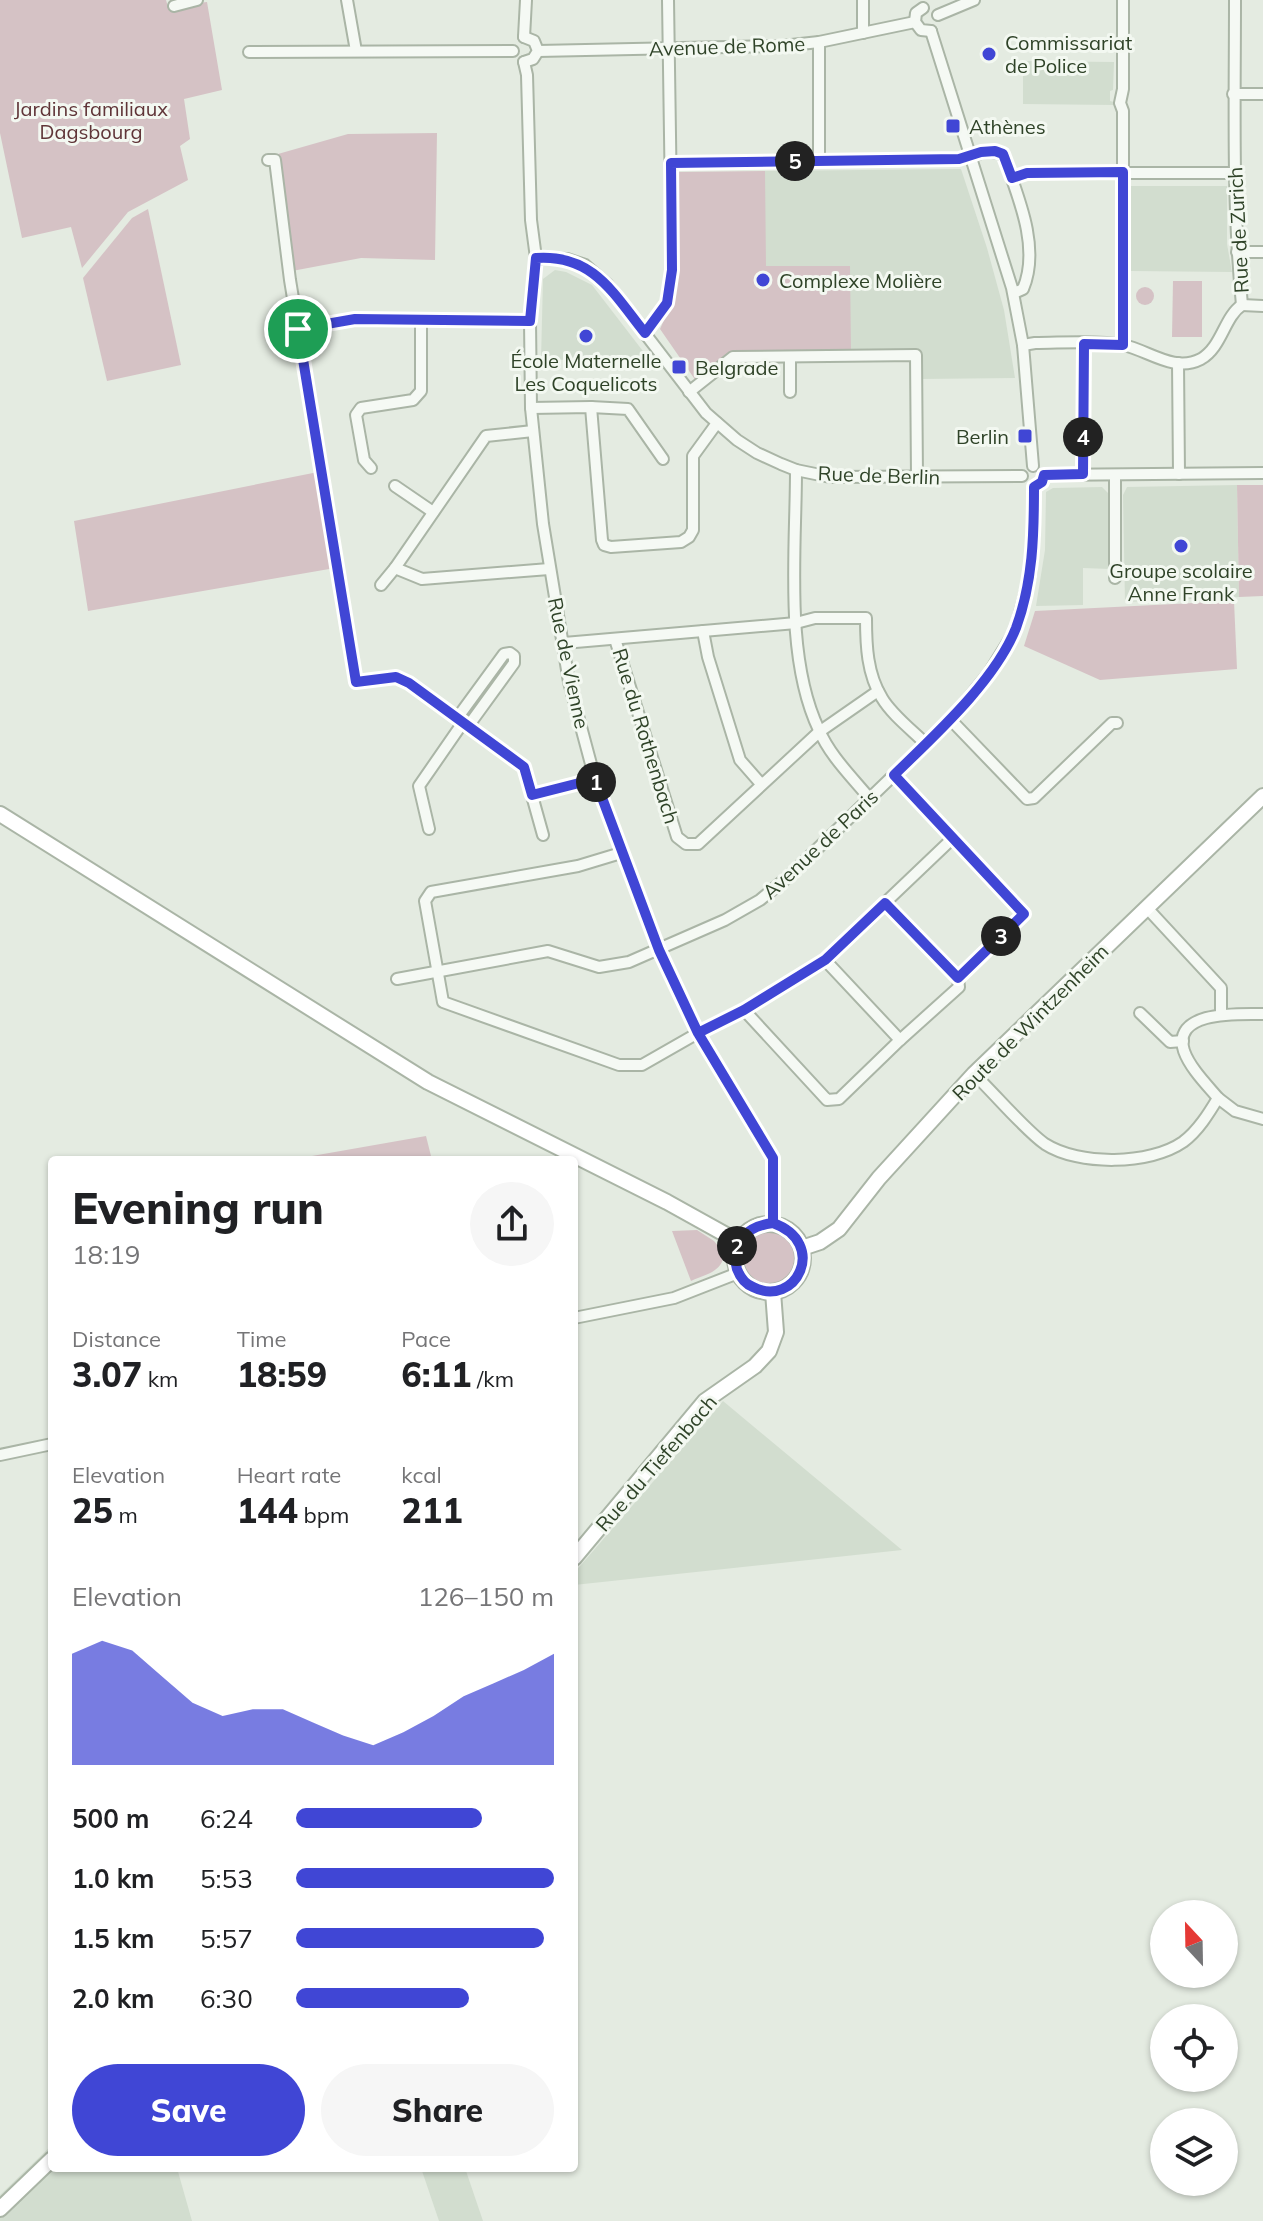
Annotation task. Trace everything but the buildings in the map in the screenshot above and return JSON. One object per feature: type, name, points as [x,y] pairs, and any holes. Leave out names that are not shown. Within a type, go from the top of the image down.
[{"type":"main road","name":"Route de Wintzenheim","points":[[802,1248],[820,1242],[839,1229],[879,1178],[974,1074],[1263,796]]},
{"type":"main road","points":[[0,814],[428,1082],[575,1156]]},
{"type":"main road","points":[[578,1157],[739,1242]]},
{"type":"main road","points":[[773,1223],[787,1228],[797,1237],[802,1248],[803,1265],[796,1279],[786,1288],[773,1292],[757,1290],[747,1284],[738,1273],[735,1256],[739,1242],[748,1231],[773,1223]]},
{"type":"main road","name":"Rue du Tiefenbach","points":[[578,1553],[705,1401],[755,1366],[769,1351],[776,1332],[773,1292]]},
{"type":"main road","points":[[0,2209],[48,2163]]},
{"type":"street","points":[[174,6],[197,0]]},
{"type":"street","points":[[347,0],[356,51]]},
{"type":"street","points":[[524,37],[526,0]]},
{"type":"street","points":[[645,333],[667,303],[672,270],[668,0]]},
{"type":"street","points":[[863,0],[863,33]]},
{"type":"street","points":[[938,15],[974,0]]},
{"type":"street","points":[[1123,0],[1123,89],[1120,103],[1123,111],[1123,345]]},
{"type":"street","name":"Rue de Zurich","points":[[1178,363],[1199,360],[1212,350],[1242,305],[1237,252],[1233,94],[1235,0]]},
{"type":"street","points":[[922,4],[938,15],[938,25],[931,31],[921,30],[915,22],[922,4]]},
{"type":"street","name":"Avenue de Rome","points":[[538,51],[782,46],[819,42],[915,22]]},
{"type":"street","points":[[931,31],[1014,293],[1023,345],[1033,466]]},
{"type":"street","points":[[524,37],[534,41],[538,51],[533,59],[524,62],[513,51],[516,42],[524,37]]},
{"type":"street","points":[[819,42],[819,161]]},
{"type":"street","points":[[249,52],[513,51]]},
{"type":"street","name":"Rue de Vienne","points":[[524,62],[527,75],[531,220],[536,258],[530,321],[531,408],[549,569],[569,682],[595,779],[659,950],[698,1033],[773,1158],[773,1223]]},
{"type":"street","points":[[1233,94],[1263,94]]},
{"type":"street","points":[[671,163],[959,159],[995,151],[1003,154],[1028,234],[1028,278],[1023,289],[1014,293]]},
{"type":"street","points":[[268,160],[275,160],[279,209],[356,682],[396,677],[464,721],[524,767],[543,835]]},
{"type":"street","points":[[1012,178],[1027,173],[1235,173]]},
{"type":"street","points":[[1237,252],[1263,252]]},
{"type":"street","name":"Rue de Berlin","points":[[536,258],[567,259],[585,265],[607,284],[689,392],[717,423],[757,453],[796,470],[830,477],[1022,476]]},
{"type":"street","points":[[1242,305],[1263,306]]},
{"type":"street","points":[[298,329],[355,319],[530,321]]},
{"type":"street","points":[[371,468],[364,460],[356,415],[361,408],[413,400],[418,396],[421,391],[421,320]]},
{"type":"street","points":[[1083,474],[1084,344]]},
{"type":"street","points":[[1023,345],[1123,345],[1178,363],[1179,474]]},
{"type":"street","points":[[689,392],[733,357],[916,355],[917,477]]},
{"type":"street","points":[[790,357],[790,392]]},
{"type":"street","points":[[591,407],[602,540],[604,545],[611,547],[681,542],[689,537],[693,530],[693,456],[717,423]]},
{"type":"street","points":[[531,408],[628,409],[663,459]]},
{"type":"street","points":[[381,585],[486,436],[533,431]]},
{"type":"street","points":[[1033,466],[1044,475],[1042,482],[1034,487],[1026,485],[1022,476],[1024,470],[1033,466]]},
{"type":"street","points":[[796,470],[796,623],[800,676],[819,732],[839,763],[870,799]]},
{"type":"street","points":[[1044,475],[1263,473]]},
{"type":"street","points":[[1115,475],[1115,578]]},
{"type":"street","points":[[395,486],[433,512]]},
{"type":"street","name":"Avenue de Paris","points":[[397,979],[548,951],[599,967],[629,962],[725,920],[760,900],[789,876],[951,720],[989,673],[1015,631],[1030,576],[1034,487]]},
{"type":"street","points":[[395,568],[422,579],[549,569]]},
{"type":"street","points":[[564,643],[796,623],[815,618],[866,618],[867,656],[878,691],[926,744]]},
{"type":"street","points":[[703,631],[740,760],[761,784]]},
{"type":"street","name":"Rue du Rothenbach","points":[[615,639],[677,837],[686,844],[698,844],[819,732],[878,691]]},
{"type":"street","points":[[429,829],[419,786],[464,721],[504,654],[510,653],[514,656],[514,663],[464,721]]},
{"type":"street","points":[[951,720],[1027,799],[1034,798],[1112,723],[1117,723]]},
{"type":"street","points":[[894,775],[1024,914],[958,978]]},
{"type":"street","points":[[532,795],[595,779]]},
{"type":"street","points":[[621,853],[578,866],[431,892],[425,901],[443,1002],[619,1065],[642,1065],[744,1010],[825,960],[953,838]]},
{"type":"street","points":[[744,1010],[827,1100],[839,1099],[959,987],[958,978],[885,903]]},
{"type":"street","points":[[1147,908],[1221,988],[1221,1013]]},
{"type":"street","points":[[825,960],[900,1040]]},
{"type":"street","points":[[1140,1013],[1170,1042],[1183,1041]]},
{"type":"street","points":[[1263,1014],[1221,1013],[1187,1030],[1183,1041],[1185,1053],[1218,1098],[1235,1111],[1263,1119]]},
{"type":"street","points":[[974,1074],[1044,1143],[1073,1156],[1105,1160],[1138,1157],[1164,1151],[1183,1142],[1218,1098]]},
{"type":"street","points":[[578,1317],[674,1298],[738,1273]]},
{"type":"street","points":[[0,1455],[48,1445]]},
{"type":"shaded area","points":[[1023,61],[1114,62],[1110,101],[1114,105],[1023,104]]},
{"type":"shaded area","points":[[961,169],[1004,310],[1015,378],[920,379],[919,352],[851,352],[765,267],[765,171]]},
{"type":"shaded area","points":[[1131,186],[1227,186],[1227,244],[1232,272],[1131,271]]},
{"type":"shaded area","name":"École Maternelle Les Coquelicots","points":[[555,270],[592,285],[649,359],[541,360],[543,279]]},
{"type":"shaded area","name":"Groupe scolaire Anne Frank","points":[[1237,485],[1239,597],[1125,602],[1123,495],[1127,487]]},
{"type":"shaded area","points":[[1102,487],[1110,495],[1110,569],[1083,568],[1083,605],[1036,606],[1045,550],[1046,492],[1053,488]]},
{"type":"shaded area","points":[[723,1401],[902,1550],[578,1585],[578,1568]]},
{"type":"shaded area","points":[[48,2149],[48,2172],[178,2172],[192,2221],[0,2221],[0,2195]]},
{"type":"shaded area","points":[[422,2172],[466,2172],[483,2221],[439,2221]]},
{"type":"green space","name":"Jardins familiaux Dagsbourg","points":[[0,0],[166,0],[168,7],[207,2],[222,90],[184,99],[190,139],[180,146],[188,180],[128,212],[82,268],[71,227],[22,238],[0,133]]},
{"type":"green space","points":[[437,133],[435,260],[361,258],[292,271],[278,154],[348,134]]},
{"type":"green space","name":"Complexe Molière","points":[[765,171],[766,266],[850,266],[851,352],[733,353],[696,381],[660,329],[673,300],[678,274],[678,172]]},
{"type":"green space","points":[[148,209],[181,365],[107,381],[83,278],[132,218]]},
{"type":"green space","points":[[1173,281],[1202,281],[1202,337],[1172,337]]},
{"type":"green space","points":[[1145,287],[1154,296],[1145,305],[1136,296]]},
{"type":"green space","points":[[318,472],[335,568],[88,611],[74,521]]},
{"type":"green space","points":[[1237,485],[1263,485],[1263,596],[1239,597]]},
{"type":"green space","points":[[1234,601],[1237,669],[1100,680],[1024,646],[1035,611]]},
{"type":"green space","points":[[426,1136],[431,1156],[312,1156]]},
{"type":"green space","points":[[697,1230],[714,1241],[724,1253],[717,1268],[691,1281],[672,1231]]},
{"type":"green space","points":[[769,1230],[788,1238],[796,1257],[788,1276],[769,1284],[750,1276],[742,1257],[750,1238]]},
{"type":"place","name":"Commissariat de Police","points":[[989,54]]},
{"type":"place","name":"Athènes","points":[[953,126]]},
{"type":"place","name":"Complexe Molière","points":[[763,280]]},
{"type":"place","name":"École Maternelle Les Coquelicots","points":[[586,336]]},
{"type":"place","name":"Belgrade","points":[[679,367]]},
{"type":"place","name":"Berlin","points":[[1025,436]]},
{"type":"place","name":"Groupe scolaire Anne Frank","points":[[1181,546]]},
{"type":"route","points":[[298,329],[355,319],[530,321],[536,258],[549,257],[585,265],[607,284],[645,333],[667,303],[672,270],[671,163],[959,159],[995,151],[1003,154],[1012,178],[1027,173],[1123,172],[1123,345],[1084,344],[1083,474],[1044,475],[1042,482],[1034,487],[1030,576],[1015,631],[989,673],[951,720],[894,775],[1024,914],[958,978],[885,903],[825,960],[744,1010],[698,1033],[735,1095],[773,1158],[773,1211],[773,1223],[748,1231],[739,1242],[735,1256],[738,1273],[757,1290],[773,1292],[786,1288],[796,1279],[804,1257],[797,1237],[787,1228],[773,1223],[773,1158],[698,1033],[659,950],[595,779],[532,795],[524,767],[409,683],[396,677],[356,682],[298,329]]}]
